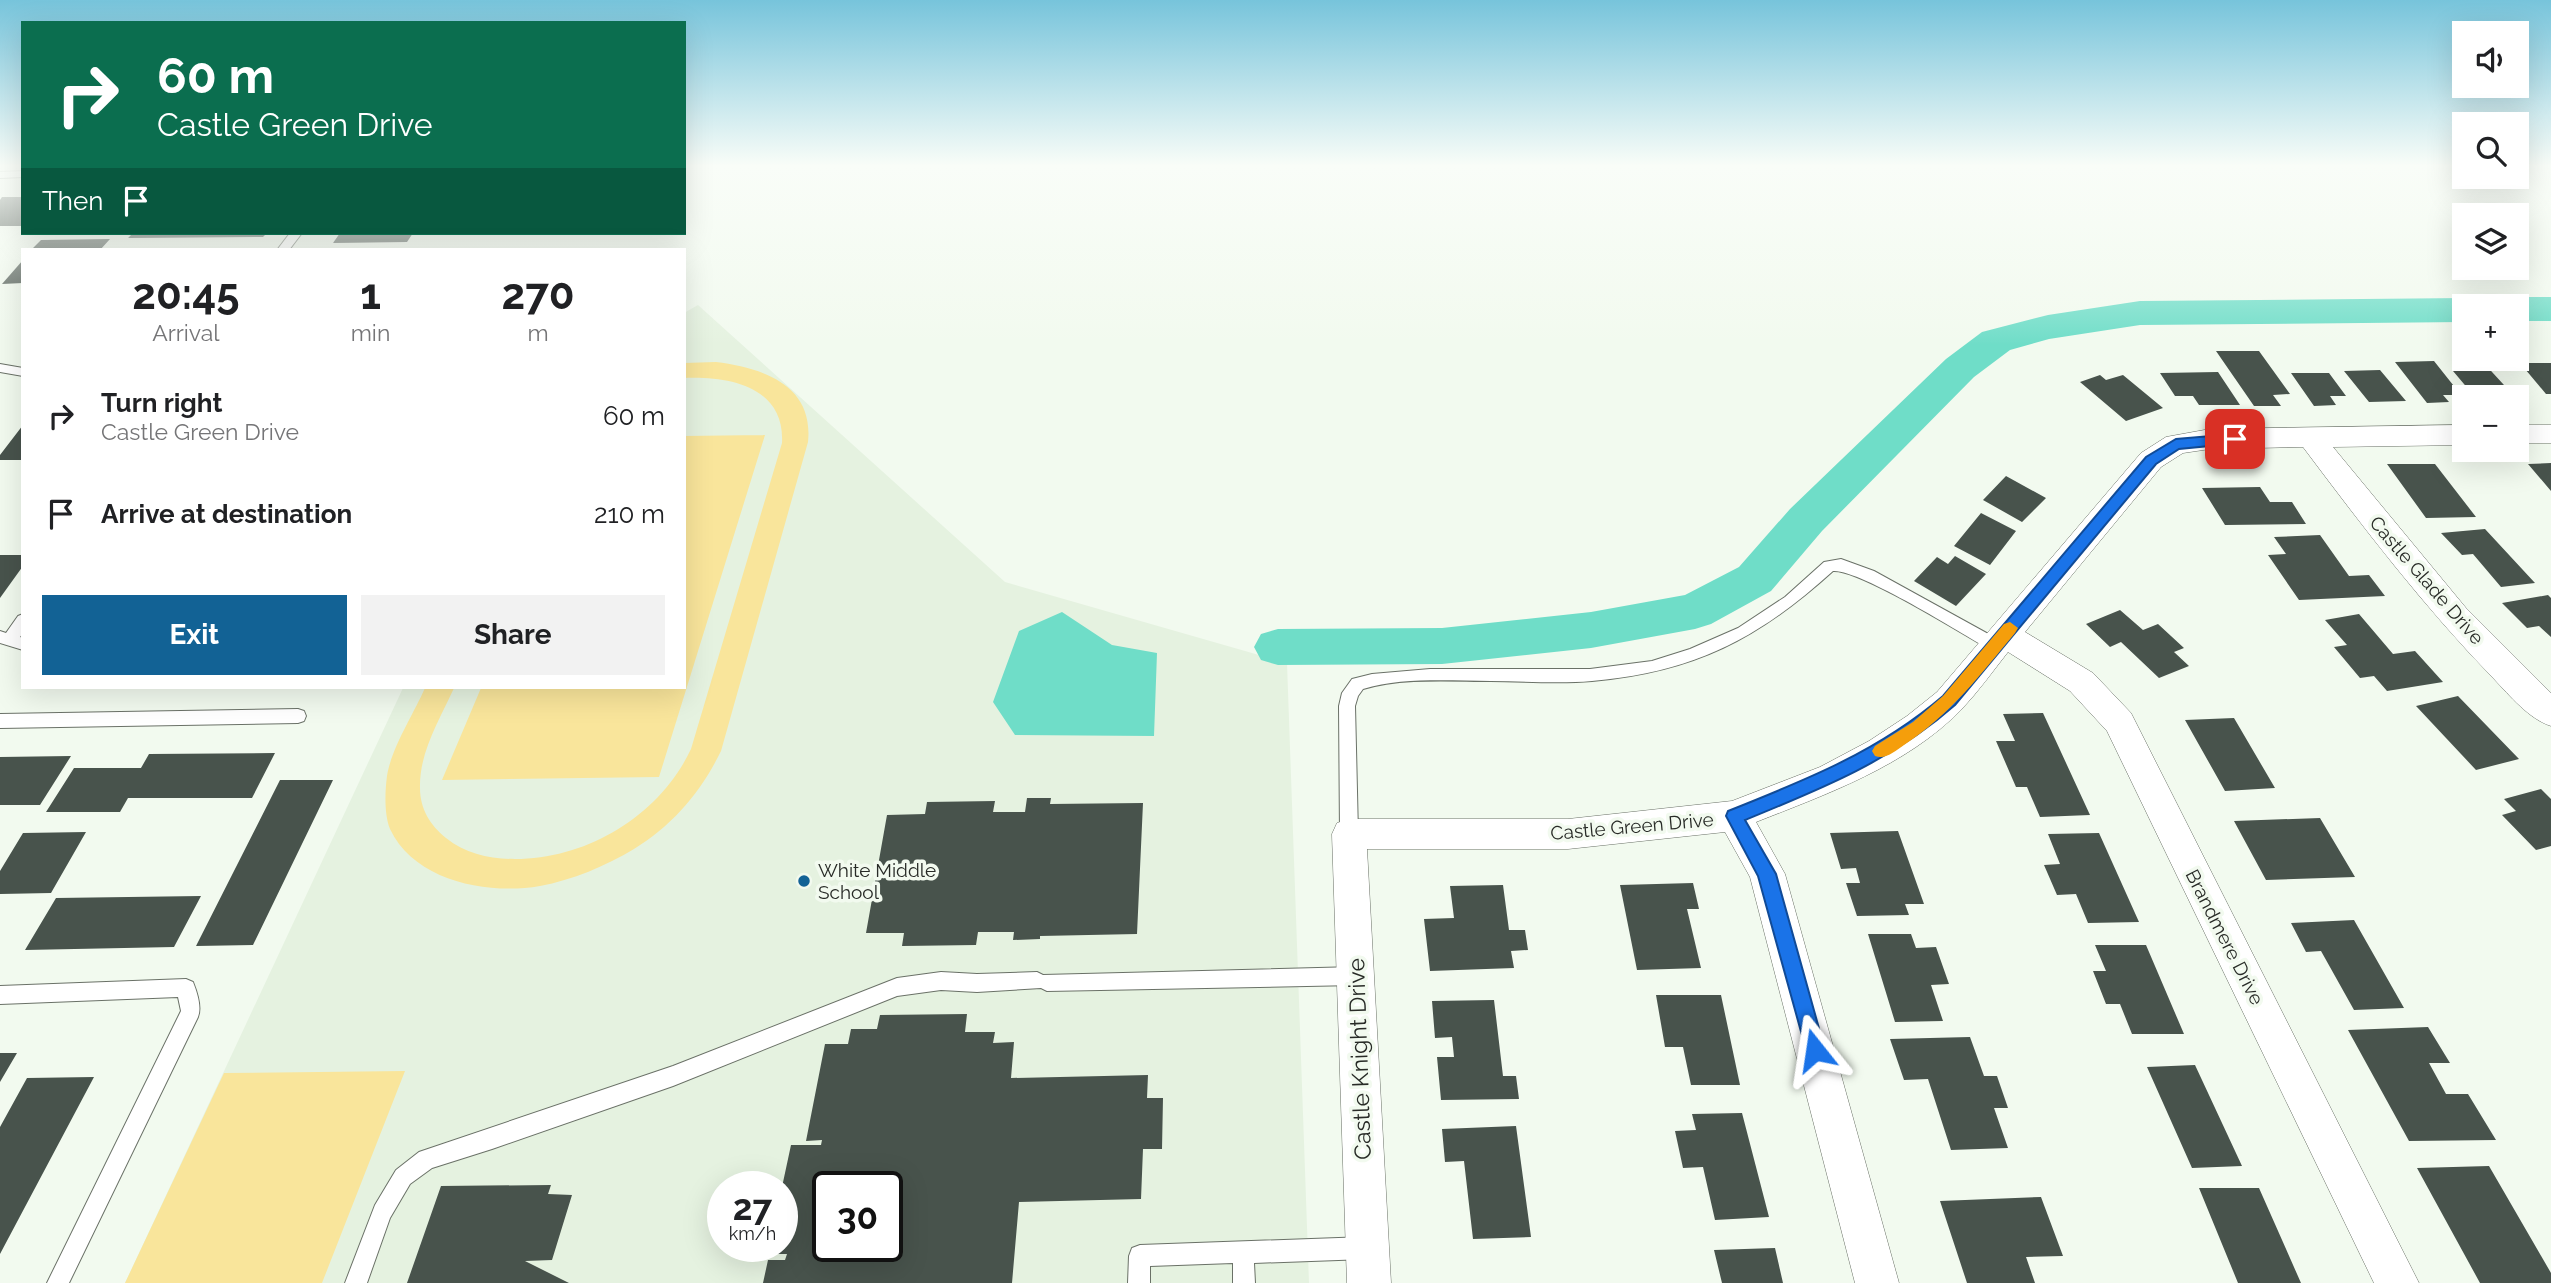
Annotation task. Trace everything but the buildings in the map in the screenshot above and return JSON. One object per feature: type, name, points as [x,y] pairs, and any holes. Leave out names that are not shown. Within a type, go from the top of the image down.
[{"type":"street","points":[[2529,434],[2551,434]]},
{"type":"street","name":"Castle Green Drive","points":[[1349,834],[1568,834],[1634,829],[1734,816],[1832,777],[1881,751],[1919,726],[1949,701],[2151,460],[2176,444],[2210,439],[2452,435]]},
{"type":"street","name":"Castle Glade Drive","points":[[2312,439],[2397,551],[2501,666],[2551,713]]},
{"type":"street","name":"Brandmere Drive","points":[[2000,640],[2084,682],[2104,700],[2119,722],[2397,1283]]},
{"type":"street","points":[[1734,816],[1767,874],[1877,1283]]},
{"type":"street","name":"Castle Knight Drive","points":[[1349,834],[1368,1265]]},
{"type":"lane","points":[[0,368],[21,372]]},
{"type":"lane","points":[[1349,834],[1348,706],[1350,693],[1357,684],[1372,680],[1430,675],[1590,675],[1652,667],[1695,654],[1744,632],[1790,601],[1829,566],[1841,565],[1869,575],[2000,640]]},
{"type":"lane","points":[[11,640],[21,623]]},
{"type":"lane","points":[[0,721],[298,716]]},
{"type":"lane","points":[[356,1283],[382,1212],[403,1177],[426,1159],[673,1076],[897,988],[941,981],[977,983],[1356,976]]},
{"type":"lane","points":[[0,995],[187,988],[191,1011],[58,1283]]},
{"type":"lane","points":[[1243,1252],[1244,1283]]},
{"type":"lane","points":[[1139,1283],[1140,1256],[1243,1252],[1368,1265]]},
{"type":"shaded area","name":"White Middle School","points":[[698,305],[1005,582],[1287,663],[1309,1283],[125,1283],[403,689],[686,689],[686,312]]},
{"type":"shaded area","points":[[716,362],[767,375],[794,393],[803,406],[808,422],[808,442],[721,751],[695,794],[661,829],[634,849],[588,872],[540,886],[520,888],[477,886],[435,873],[417,862],[402,847],[390,829],[386,803],[389,765],[424,689],[454,689],[431,736],[423,762],[420,796],[424,810],[435,828],[446,838],[470,852],[487,857],[542,857],[595,842],[641,813],[661,794],[678,773],[691,749],[782,443],[781,424],[764,397],[736,383],[719,379],[686,378],[686,363]]},
{"type":"shaded area","points":[[765,435],[659,777],[442,780],[481,689],[686,689],[686,436]]},
{"type":"shaded area","points":[[405,1071],[322,1283],[125,1283],[224,1073]]},
{"type":"water","points":[[1062,612],[1112,645],[1157,653],[1154,736],[1015,735],[993,702],[1019,631]]},
{"type":"waterway","points":[[2529,309],[2551,309]]},
{"type":"waterway","points":[[1278,647],[1442,646],[1591,630],[1695,611],[1755,579],[1806,520],[1960,368],[1996,341],[2048,327],[2140,313],[2452,310]]},
{"type":"slow traffic","points":[[1881,751],[1919,726],[1949,701],[2010,628]]},
{"type":"place","name":"White Middle School","points":[[804,881]]},
{"type":"route","points":[[1815,1050],[1767,874],[1734,816],[1832,777],[1881,751],[1919,726],[1949,701],[2151,460],[2176,444],[2210,439],[2235,439]]}]
